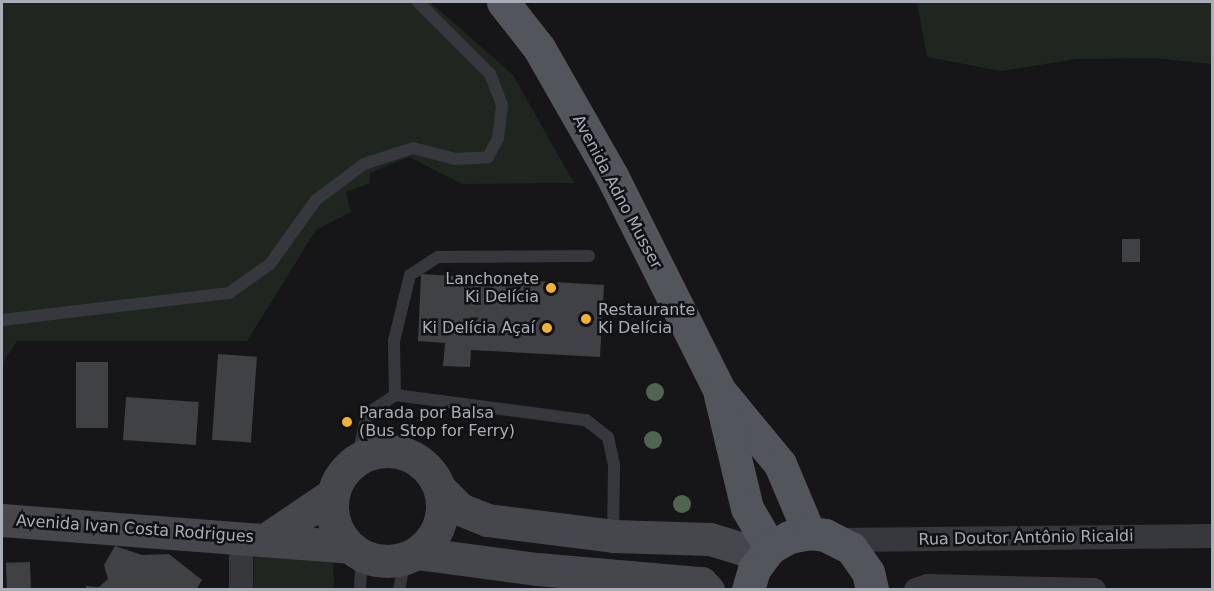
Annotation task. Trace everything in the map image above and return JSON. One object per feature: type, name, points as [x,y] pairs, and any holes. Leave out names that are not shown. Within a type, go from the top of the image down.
[{"type":"main road","name":"Avenida Adno Musser","points":[[503,2],[539,48],[612,176],[719,390],[780,465],[824,536]]},
{"type":"main road","name":"Avenida Adno Musser","points":[[719,390],[747,508],[766,551]]},
{"type":"main road","points":[[708,590],[701,583],[646,583],[537,569],[407,567],[376,560],[356,551],[335,523],[333,494],[338,481],[357,460],[385,451],[413,457],[425,465],[440,489],[460,509],[487,519],[613,536],[710,539],[766,551]]},
{"type":"main road","points":[[407,567],[440,525],[443,503],[440,489]]},
{"type":"main road","name":"Avenida Ivan Costa Rodrigues","points":[[254,537],[333,494]]},
{"type":"main road","name":"Avenida Ivan Costa Rodrigues","points":[[2,520],[254,537],[356,551]]},
{"type":"main road","points":[[748,590],[766,551],[789,537],[824,536],[861,559],[872,590]]},
{"type":"street","name":"Rua Doutor Antônio Ricaldi","points":[[824,536],[1212,536]]},
{"type":"street","points":[[241,590],[254,537]]},
{"type":"street","points":[[916,590],[928,586],[1094,590]]},
{"type":"lane","points":[[2,320],[229,293],[270,264],[316,200],[364,164],[413,148],[455,159],[488,157],[498,138],[502,105],[490,74],[418,2]]},
{"type":"lane","points":[[394,395],[394,341],[410,275],[438,257],[589,256]]},
{"type":"lane","points":[[357,460],[367,414],[394,395],[586,420],[608,437],[614,466],[613,536]]},
{"type":"lane","points":[[356,551],[360,590]]},
{"type":"shaded area","points":[[2,2],[430,2],[513,75],[574,183],[462,184],[409,157],[370,173],[370,183],[346,192],[351,212],[316,230],[247,341],[17,341],[2,364]]},
{"type":"shaded area","points":[[917,2],[1212,2],[1212,64],[1153,58],[1077,59],[1001,71],[927,57]]},
{"type":"shaded area","points":[[254,550],[333,554],[334,589],[253,590]]},
{"type":"building","points":[[1122,239],[1140,239],[1140,262],[1122,262]]},
{"type":"building","points":[[421,274],[604,285],[600,357],[471,350],[470,367],[443,366],[445,343],[418,341]]},
{"type":"building","points":[[218,354],[257,357],[251,443],[212,440]]},
{"type":"building","points":[[76,362],[108,362],[108,428],[76,428]]},
{"type":"building","points":[[126,397],[199,402],[196,445],[123,440]]},
{"type":"building","points":[[115,546],[142,555],[169,554],[202,580],[196,590],[86,590],[86,586],[99,587],[108,579],[104,565]]},
{"type":"building","points":[[30,562],[31,590],[7,590],[6,563]]},
{"type":"place","name":"Lanchonete Ki Delícia","points":[[551,288]]},
{"type":"place","name":"Restaurante Ki Delícia","points":[[586,319]]},
{"type":"place","name":"Ki Delícia Açaí","points":[[547,328]]},
{"type":"place","name":"Parada por Balsa (Bus Stop for Ferry)","points":[[347,422]]}]
